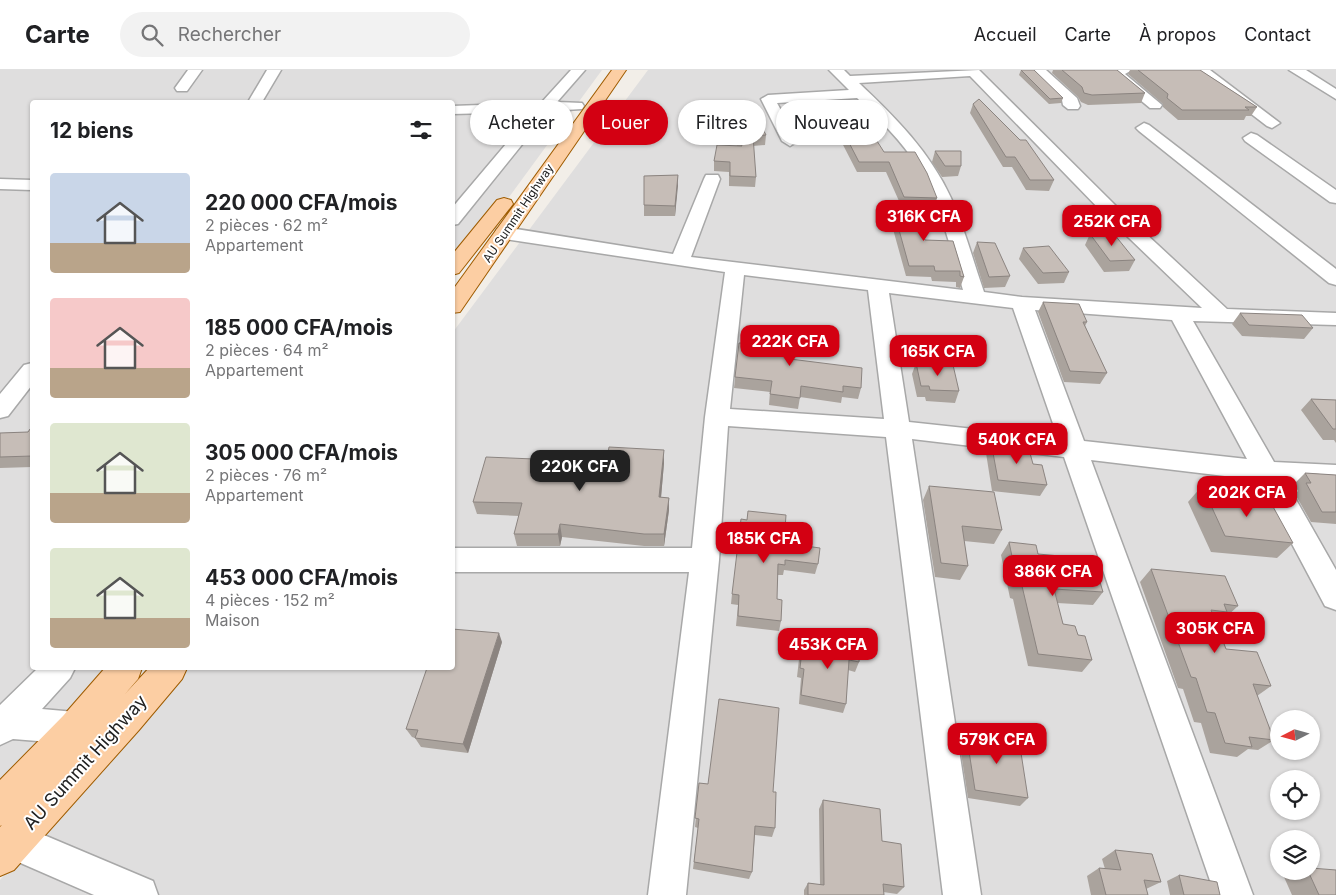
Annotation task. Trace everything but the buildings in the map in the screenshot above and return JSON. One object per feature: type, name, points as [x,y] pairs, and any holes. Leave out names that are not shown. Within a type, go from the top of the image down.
[{"type":"main road","name":"AU Summit Highway","points":[[455,265],[480,235],[602,70]]},
{"type":"main road","name":"AU Summit Highway","points":[[455,303],[619,70]]},
{"type":"main road","name":"AU Summit Highway","points":[[0,807],[75,728],[124,670]]},
{"type":"main road","name":"AU Summit Highway","points":[[7,848],[127,718],[168,670]]},
{"type":"street","points":[[182,88],[195,70]]},
{"type":"street","points":[[256,100],[274,70]]},
{"type":"street","points":[[551,100],[578,70]]},
{"type":"street","points":[[1039,70],[1036,70],[1072,101],[1068,102],[1073,106]]},
{"type":"street","points":[[1125,70],[1112,70],[1155,105]]},
{"type":"street","points":[[1201,70],[1272,123]]},
{"type":"street","points":[[1296,70],[1336,95]]},
{"type":"street","points":[[842,75],[972,71],[1004,101],[1110,210],[1221,315]]},
{"type":"street","points":[[842,75],[862,93],[907,141],[936,184],[975,296]]},
{"type":"street","points":[[776,114],[768,99],[862,93]]},
{"type":"street","points":[[573,106],[577,106]]},
{"type":"street","points":[[455,110],[470,109]]},
{"type":"street","points":[[1144,128],[1336,279]]},
{"type":"street","points":[[1251,138],[1336,198]]},
{"type":"street","points":[[455,216],[514,145]]},
{"type":"street","points":[[680,261],[712,179]]},
{"type":"street","points":[[0,184],[30,185]]},
{"type":"street","points":[[455,231],[480,235]]},
{"type":"street","points":[[504,233],[680,261],[1022,303],[1179,314],[1334,321]]},
{"type":"street","points":[[667,895],[705,560],[717,417],[735,268]]},
{"type":"street","points":[[878,286],[962,895]]},
{"type":"street","points":[[1022,303],[1234,895]]},
{"type":"street","points":[[1179,314],[1336,597]]},
{"type":"street","points":[[0,410],[30,372]]},
{"type":"street","points":[[717,417],[898,429],[1265,471],[1336,475]]},
{"type":"street","points":[[455,560],[705,560]]},
{"type":"street","points":[[2,725],[57,670]]},
{"type":"street","points":[[2,725],[75,728]]},
{"type":"street","points":[[7,848],[139,895]]},
{"type":"shaded area","points":[[0,70],[602,70],[573,110],[573,100],[470,100],[470,145],[547,145],[496,215],[455,266],[455,100],[30,100],[30,670],[124,670],[76,726],[0,807]]},
{"type":"shaded area","points":[[648,70],[1336,70],[1336,895],[0,895],[0,880],[184,670],[455,670],[455,329],[592,145],[668,145],[668,100],[626,100]]}]
